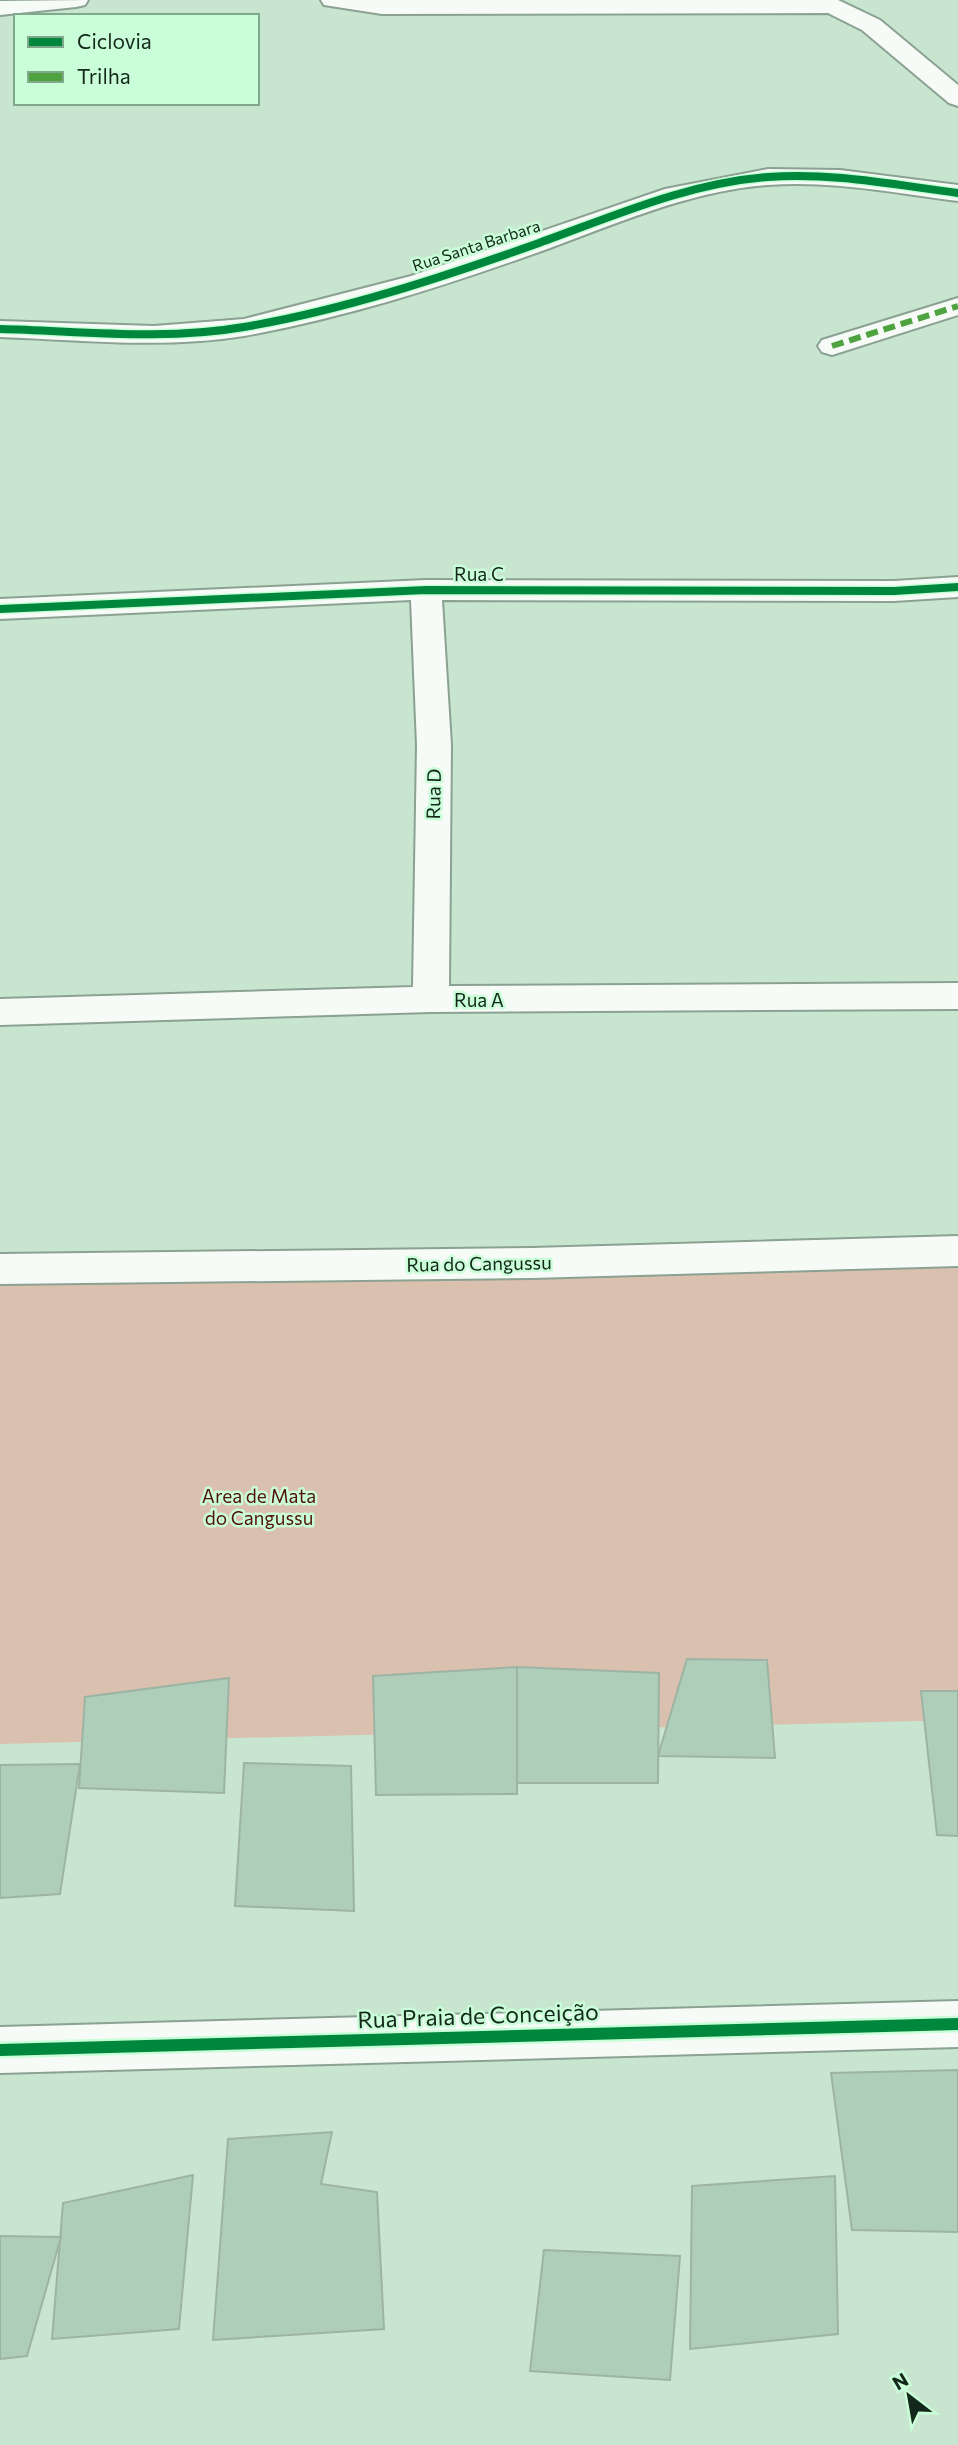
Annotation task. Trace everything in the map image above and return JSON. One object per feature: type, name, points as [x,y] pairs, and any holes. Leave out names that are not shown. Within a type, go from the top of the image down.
[{"type":"street","points":[[0,8],[76,0]]},
{"type":"street","points":[[333,0],[396,7],[821,5],[844,10],[871,25],[958,99]]},
{"type":"street","name":"Rua Santa Barbara","points":[[0,329],[167,333],[241,328],[343,304],[527,247],[667,195],[722,184],[821,176],[958,193]]},
{"type":"street","points":[[832,346],[958,306]]},
{"type":"street","name":"Rua C","points":[[0,609],[426,590],[867,591],[958,587]]},
{"type":"street","name":"Rua D","points":[[426,590],[434,745],[431,999]]},
{"type":"street","name":"Rua A","points":[[0,1012],[431,999],[958,996]]},
{"type":"street","name":"Rua do Cangussu","points":[[0,1269],[532,1263],[958,1251]]},
{"type":"street","name":"Rua Praia de Conceição","points":[[0,2050],[958,2024]]},
{"type":"green space","name":"Area de Mata do Cangussu","points":[[958,1258],[958,1720],[0,1744],[0,1280]]},
{"type":"building","points":[[687,1659],[767,1660],[775,1758],[658,1756]]},
{"type":"building","points":[[517,1667],[517,1794],[376,1795],[373,1676]]},
{"type":"building","points":[[517,1667],[659,1673],[658,1783],[517,1783]]},
{"type":"building","points":[[229,1678],[224,1793],[79,1788],[85,1697]]},
{"type":"building","points":[[921,1691],[958,1691],[958,1836],[937,1835]]},
{"type":"building","points":[[244,1763],[351,1766],[354,1911],[235,1906]]},
{"type":"building","points":[[80,1764],[60,1894],[0,1898],[0,1765]]},
{"type":"building","points":[[958,2070],[958,2232],[852,2230],[831,2073]]},
{"type":"building","points":[[332,2132],[321,2184],[377,2192],[384,2329],[213,2340],[228,2139]]},
{"type":"building","points":[[193,2175],[179,2329],[52,2339],[63,2203]]},
{"type":"building","points":[[835,2176],[838,2334],[690,2349],[692,2186]]},
{"type":"building","points":[[0,2236],[61,2237],[27,2356],[0,2359]]},
{"type":"building","points":[[544,2250],[680,2256],[670,2380],[530,2371]]},
{"type":"marked path","points":[[832,346],[958,306]]},
{"type":"cycle path","points":[[0,329],[154,334],[244,327],[386,292],[524,248],[674,195],[736,181],[768,177],[816,177],[958,193]]},
{"type":"cycle path","points":[[0,609],[426,590],[894,591],[958,587]]},
{"type":"cycle path","points":[[0,2050],[958,2024]]}]
